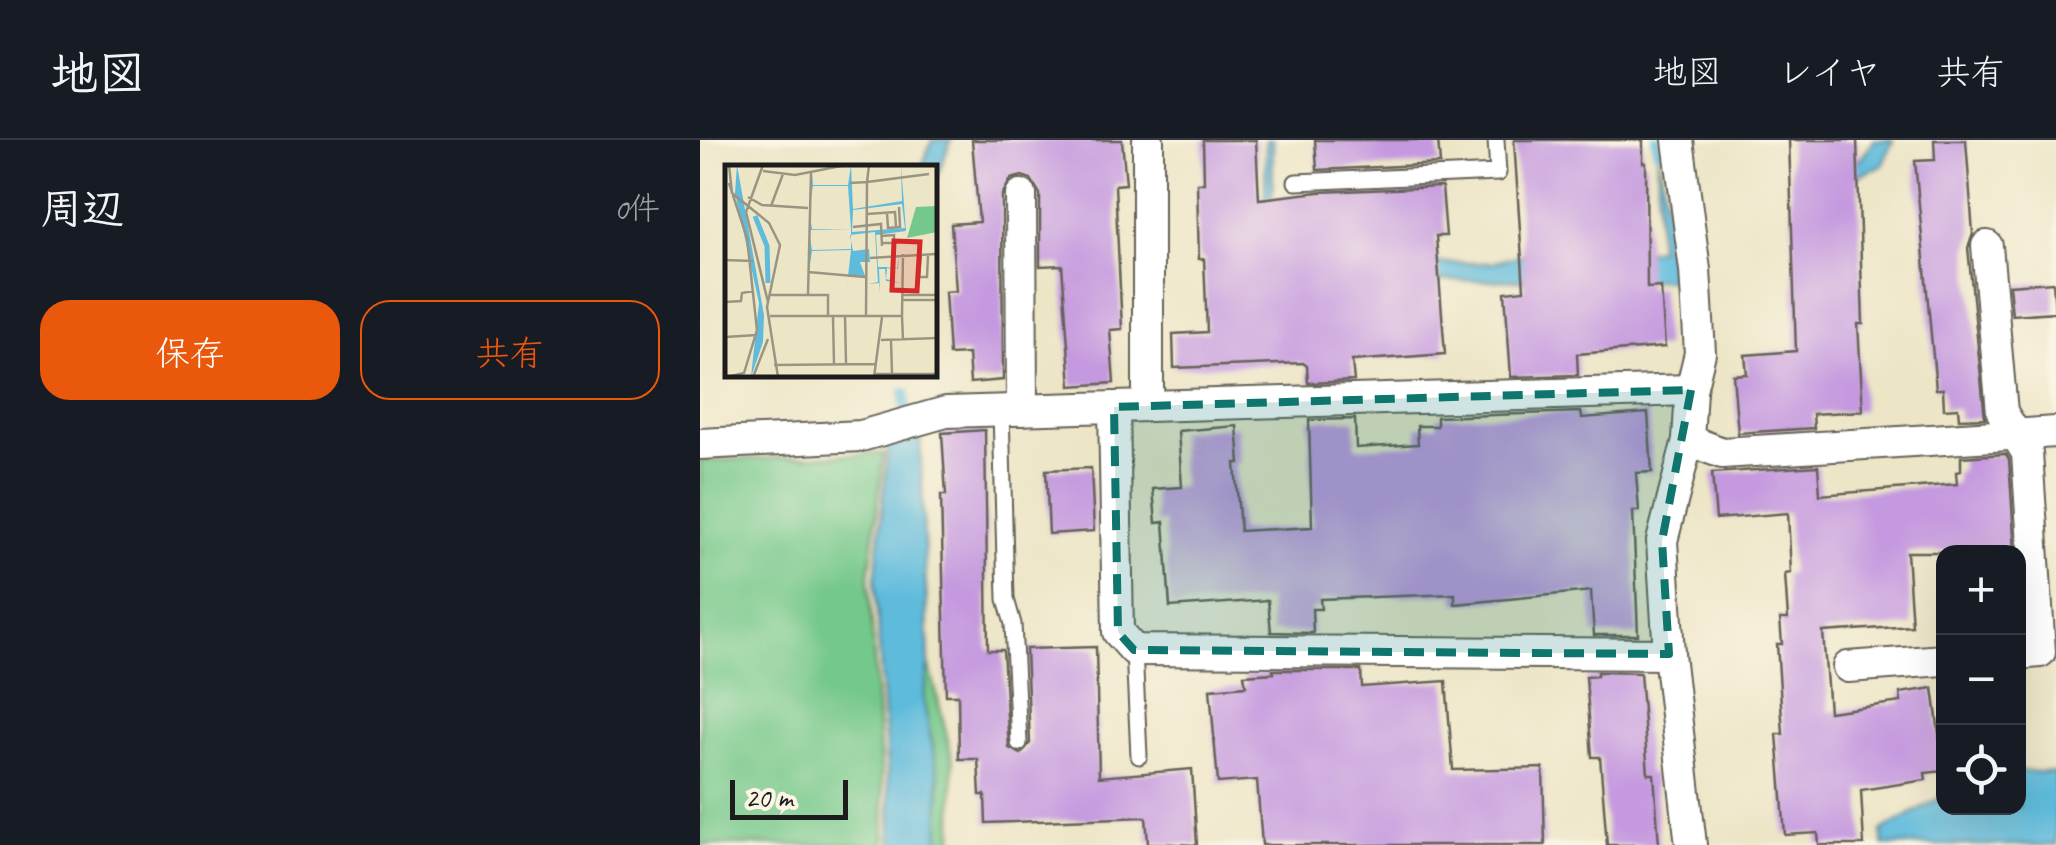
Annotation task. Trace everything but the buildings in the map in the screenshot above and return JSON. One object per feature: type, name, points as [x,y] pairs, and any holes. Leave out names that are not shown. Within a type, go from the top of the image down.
[{"type":"street","points":[[1148,140],[1148,406]]},
{"type":"street","points":[[1678,140],[1695,270],[1700,353],[1691,390],[1688,440],[1662,541],[1669,654],[1691,845]]},
{"type":"street","points":[[1011,410],[1022,195]]},
{"type":"street","points":[[1987,246],[2002,412],[2027,453],[2040,652],[2026,653]]},
{"type":"street","points":[[700,444],[861,436],[946,412],[1691,390]]},
{"type":"street","points":[[1114,407],[1118,632],[1134,650],[1669,654]]},
{"type":"street","points":[[1688,440],[1722,453],[2056,432]]},
{"type":"street","points":[[1848,668],[1936,661]]},
{"type":"lane","points":[[1296,182],[1498,173],[1496,140]]},
{"type":"lane","points":[[1011,410],[1006,599],[1013,624],[1019,743]]},
{"type":"lane","points":[[1134,650],[1139,756]]},
{"type":"highlighted area","points":[[1691,390],[1662,541],[1669,654],[1134,650],[1118,632],[1114,407]]},
{"type":"green space","points":[[884,453],[869,579],[886,845],[700,845],[700,461]]},
{"type":"green space","points":[[929,663],[953,761],[953,845],[940,845],[939,779],[923,698]]},
{"type":"water","points":[[932,140],[951,140],[938,175],[938,165],[923,165]]},
{"type":"water","points":[[1266,140],[1273,140],[1272,240],[1289,263],[1492,263],[1540,249],[1623,257],[1658,248],[1658,150],[1673,249],[1670,279],[1279,282],[1264,269]]},
{"type":"water","points":[[1874,140],[1893,140],[1882,166],[1855,177],[1833,170],[1860,160]]},
{"type":"water","points":[[920,439],[929,663],[923,698],[939,779],[940,845],[892,845],[875,581],[889,440]]},
{"type":"water","points":[[2026,771],[2056,773],[2056,845],[1883,845],[1881,831],[1936,800],[1936,815],[2026,815]]},
{"type":"waterway","points":[[1657,140],[1658,150]]},
{"type":"waterway","points":[[905,393],[905,423]]}]
